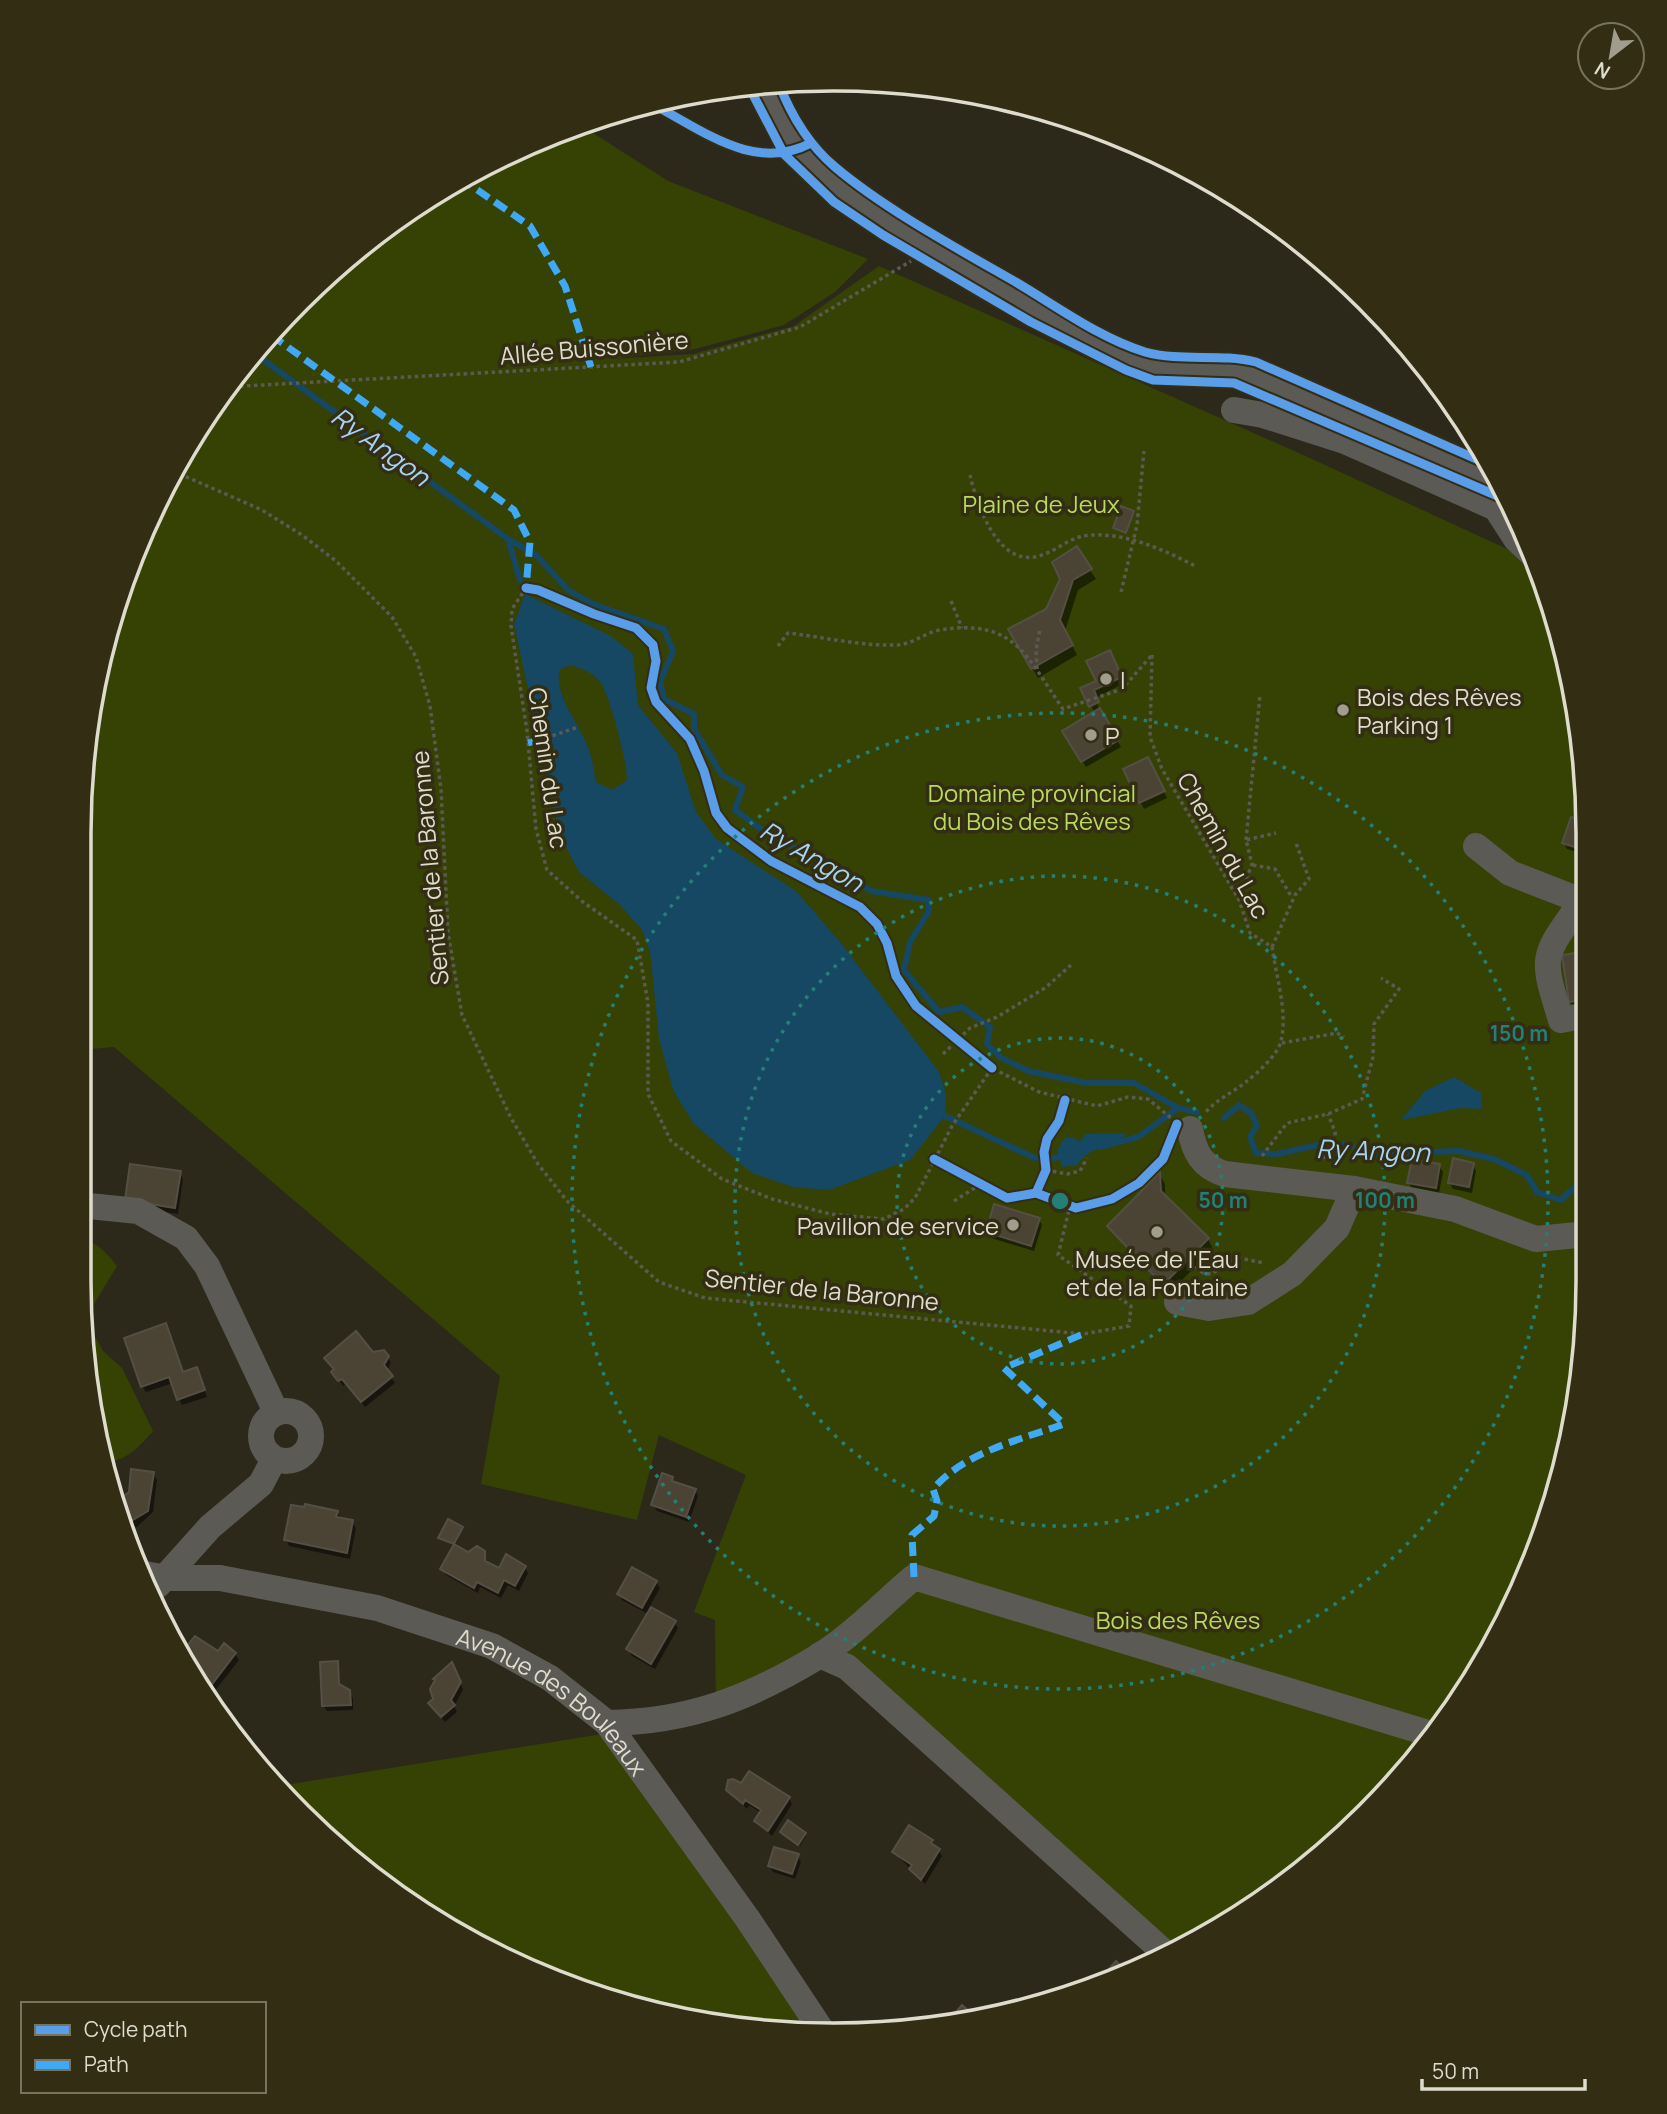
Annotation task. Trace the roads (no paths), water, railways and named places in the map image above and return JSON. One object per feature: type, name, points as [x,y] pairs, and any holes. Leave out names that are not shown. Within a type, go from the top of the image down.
[{"type":"street","points":[[770,94],[800,149],[831,179],[935,248],[1102,346],[1152,367],[1234,370],[1273,383],[1484,477]]},
{"type":"street","points":[[1234,410],[1263,415],[1345,441],[1496,508],[1511,531]]},
{"type":"street","points":[[1476,846],[1510,873],[1576,899]]},
{"type":"street","points":[[1576,912],[1548,949],[1546,973],[1561,1020],[1576,1017]]},
{"type":"street","points":[[1181,1133],[1200,1159],[1213,1170],[1245,1179],[1354,1189],[1455,1209],[1536,1239],[1576,1235]]},
{"type":"street","points":[[1178,1302],[1209,1308],[1248,1302],[1292,1273],[1338,1227],[1354,1189]]},
{"type":"street","points":[[91,1206],[138,1211],[186,1238],[207,1266],[276,1412]]},
{"type":"street","points":[[292,1411],[306,1420],[311,1437],[306,1452],[291,1461],[274,1459],[264,1449],[260,1435],[264,1421],[276,1412],[292,1411]]},
{"type":"street","points":[[155,1580],[210,1527],[261,1484],[274,1459]]},
{"type":"street","points":[[607,1723],[634,1722],[724,1705],[820,1655],[914,1577],[1424,1732]]},
{"type":"street","name":"Avenue des Bouleaux","points":[[155,1581],[220,1578],[377,1608],[492,1646],[550,1678],[607,1723],[747,1917],[816,2022]]},
{"type":"street","points":[[820,1655],[847,1667],[1159,1947]]},
{"type":"water","points":[[525,594],[611,636],[633,654],[638,705],[677,753],[696,812],[716,839],[796,891],[841,943],[939,1072],[946,1094],[945,1116],[910,1160],[829,1190],[793,1187],[752,1173],[694,1124],[674,1092],[659,1039],[650,951],[642,930],[620,905],[579,872],[559,833],[514,624]],"holes":[[[571,665],[596,677],[606,693],[614,717],[627,780],[612,790],[596,782],[589,750],[560,690],[560,669]]]},
{"type":"water","points":[[1454,1077],[1481,1093],[1482,1109],[1461,1108],[1401,1120],[1425,1091]]},
{"type":"water","points":[[1086,1134],[1126,1135],[1093,1151],[1077,1165],[1062,1167],[1057,1150],[1065,1138],[1073,1137],[1079,1142]]},
{"type":"waterway","name":"Ry Angon","points":[[262,359],[508,539],[520,580]]},
{"type":"waterway","name":"Ry Angon","points":[[508,539],[536,555],[568,590],[593,604],[664,629],[673,651],[660,682],[664,699],[694,714],[694,729],[722,775],[743,787],[735,810],[773,838],[825,861],[871,891],[929,900],[929,911],[910,942],[904,970],[939,1012],[962,1007],[990,1027],[987,1044],[1000,1057],[1028,1071],[1087,1083],[1134,1083],[1178,1108]]},
{"type":"waterway","name":"Ry Angon","points":[[1224,1118],[1239,1105],[1251,1113],[1257,1125],[1250,1137],[1256,1153],[1277,1154],[1318,1145],[1344,1144],[1372,1154],[1459,1151],[1494,1159],[1527,1175],[1537,1192],[1561,1200],[1576,1186]]},
{"type":"waterway","name":"Ry Angon","points":[[1099,1147],[1138,1137],[1178,1108],[1197,1112]]},
{"type":"waterway","name":"Ry Angon","points":[[945,1116],[1035,1158]]},
{"type":"waterway","name":"Ry Angon","points":[[1053,1158],[1068,1155]]},
{"type":"place","name":"I","points":[[1106,679]]},
{"type":"place","name":"Bois des Rêves Parking 1","points":[[1343,710]]},
{"type":"place","name":"P","points":[[1091,735]]},
{"type":"place","name":"Pavillon de service","points":[[1013,1225]]},
{"type":"place","name":"Musée de l'Eau et de la Fontaine","points":[[1157,1232]]},
{"type":"park label","name":"Plaine de Jeux","points":[[1041,503]]},
{"type":"park label","name":"Domaine provincial du Bois des Rêves","points":[[1032,806]]},
{"type":"park label","name":"Bois des Rêves","points":[[1178,1619]]}]
